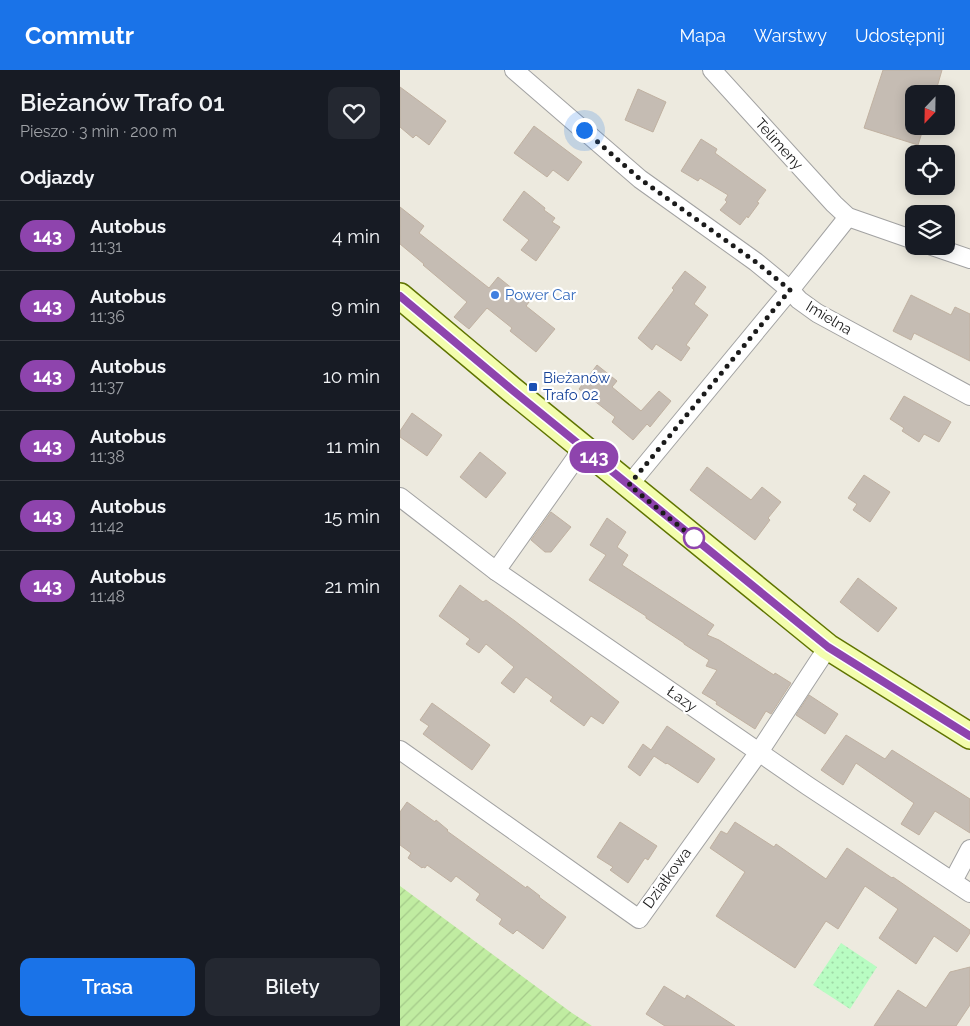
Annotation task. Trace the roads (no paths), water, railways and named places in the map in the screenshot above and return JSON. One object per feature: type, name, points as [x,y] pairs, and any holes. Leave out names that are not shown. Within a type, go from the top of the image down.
[{"type":"street","name":"Imielna","points":[[514,70],[640,179],[756,262],[790,290],[799,300],[817,313],[970,396]]},
{"type":"street","name":"Telimeny","points":[[712,70],[848,217],[905,237]]},
{"type":"street","points":[[629,485],[848,217]]},
{"type":"street","points":[[955,253],[970,258]]},
{"type":"street","points":[[400,296],[511,389],[828,647],[970,736]]},
{"type":"street","points":[[496,571],[583,448]]},
{"type":"street","name":"Łazy","points":[[400,497],[496,571],[808,786],[970,892]]},
{"type":"street","name":"Działkowa","points":[[400,750],[639,919],[759,752],[828,647]]},
{"type":"street","points":[[952,881],[970,849]]},
{"type":"place","name":"Power Car","points":[[495,295]]},
{"type":"place","name":"Bieżanów Trafo 02","points":[[533,387]]}]
